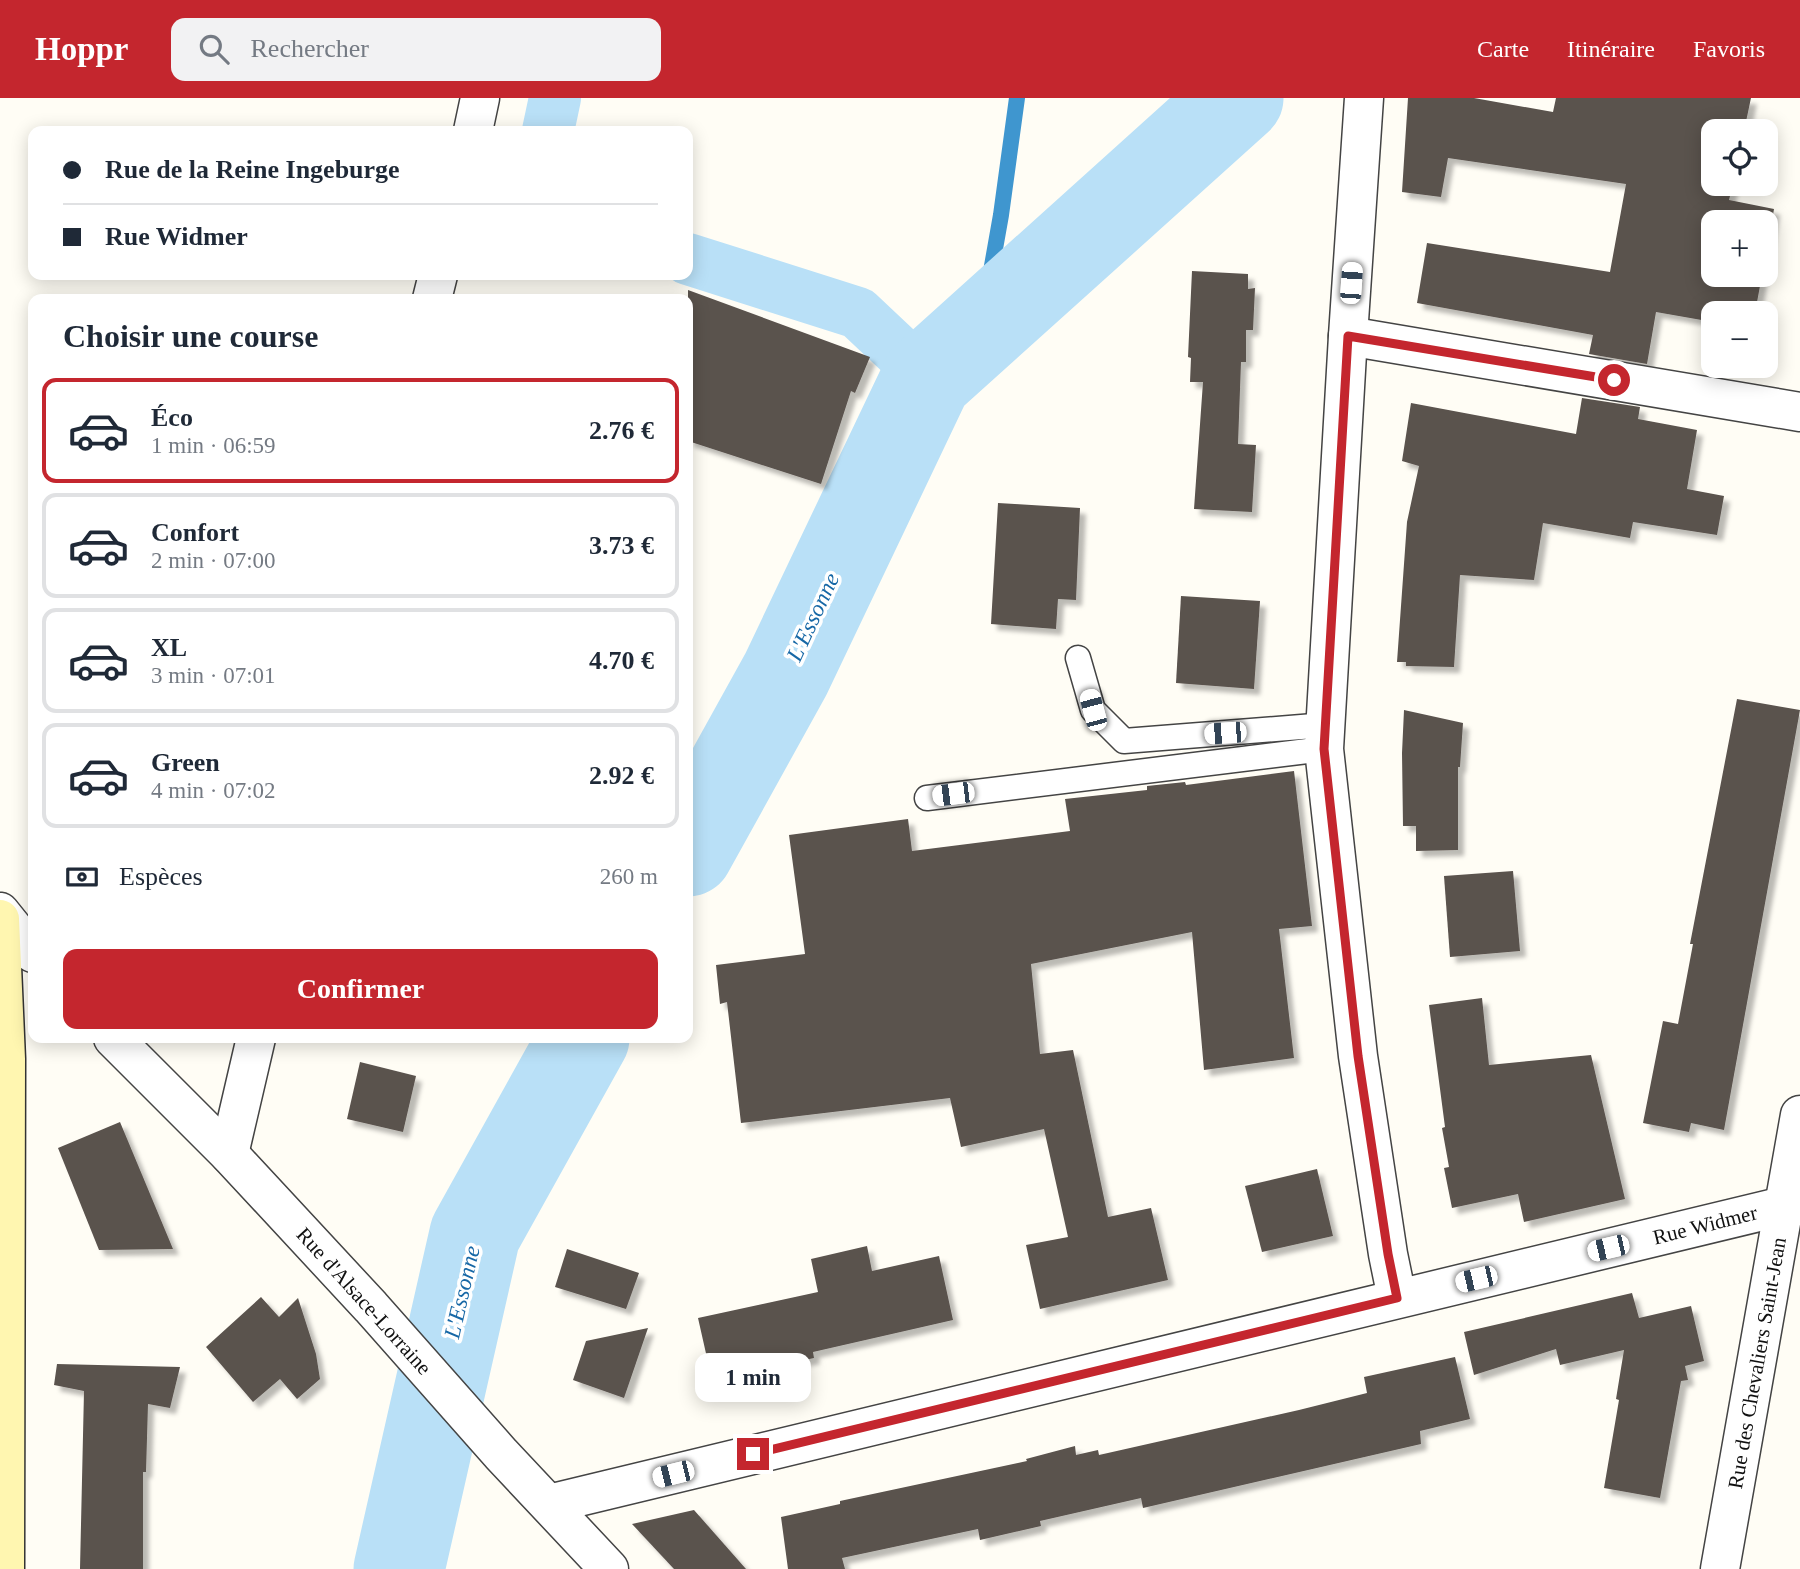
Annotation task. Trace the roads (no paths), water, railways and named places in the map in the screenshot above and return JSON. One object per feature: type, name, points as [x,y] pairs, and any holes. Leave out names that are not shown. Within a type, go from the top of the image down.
[{"type":"street","points":[[473,126],[481,98]]},
{"type":"street","points":[[1364,98],[1325,737],[1358,1056],[1397,1298]]},
{"type":"street","points":[[1348,336],[1800,412]]},
{"type":"street","points":[[0,912],[28,947]]},
{"type":"street","points":[[0,919],[6,1059],[5,1569]]},
{"type":"street","name":"Rue d'Alsace-Lorraine","points":[[118,1043],[229,1154],[609,1569]]},
{"type":"street","points":[[229,1154],[255,1043]]},
{"type":"street","name":"Rue des Chevaliers Saint-Jean","points":[[1720,1569],[1792,1204],[1800,1115]]},
{"type":"street","name":"Rue Widmer","points":[[549,1504],[1792,1204]]},
{"type":"lane","points":[[1078,657],[1093,710],[1124,741],[1325,737]]},
{"type":"lane","points":[[927,798],[1325,737]]},
{"type":"waterway","name":"L'Essonne","points":[[549,126],[555,98]]},
{"type":"waterway","name":"L'Essonne","points":[[927,378],[987,294],[1017,98]]},
{"type":"waterway","name":"L'Essonne","points":[[693,842],[786,674],[927,378],[1238,98]]},
{"type":"waterway","name":"L'Essonne","points":[[693,261],[858,313],[927,378]]},
{"type":"waterway","name":"L'Essonne","points":[[399,1569],[475,1234],[581,1043]]}]
